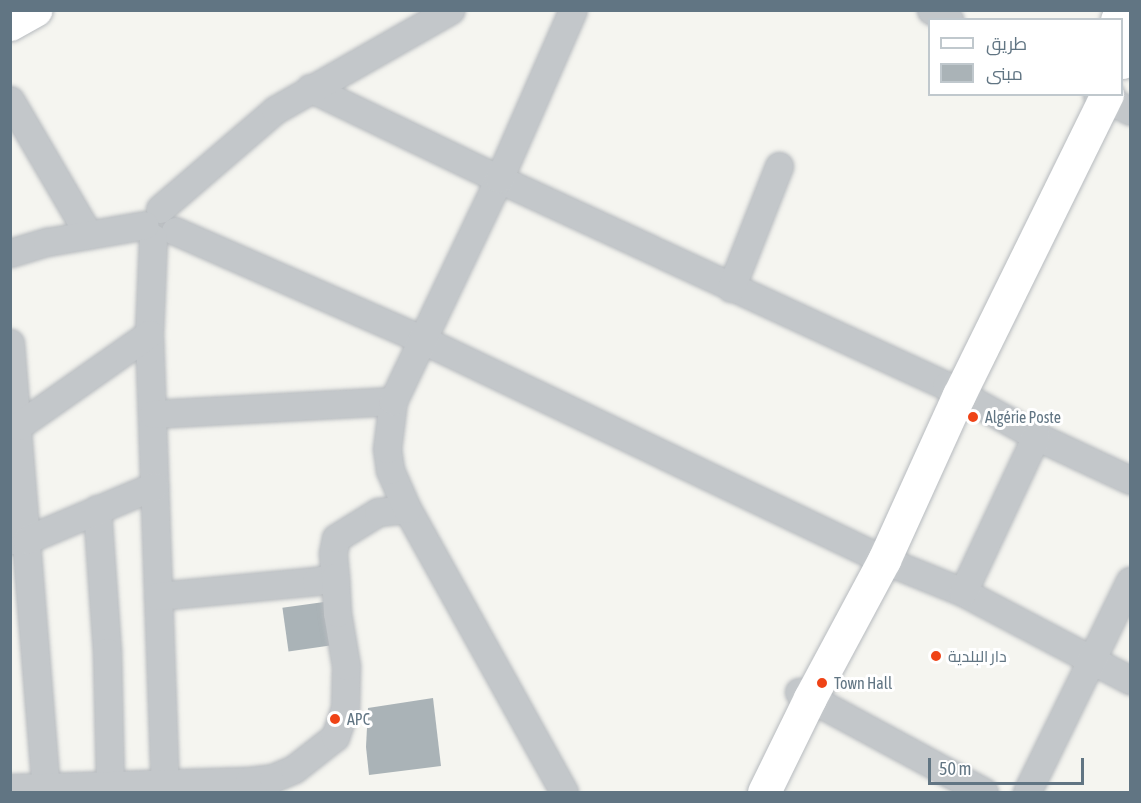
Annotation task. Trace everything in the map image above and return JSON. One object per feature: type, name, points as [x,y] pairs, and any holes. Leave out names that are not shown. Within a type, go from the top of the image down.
[{"type":"main road","points":[[10,24],[35,10]]},
{"type":"main road","points":[[1123,60],[1131,42]]},
{"type":"main road","points":[[748,792],[804,695],[952,391],[1105,99]]},
{"type":"main road","points":[[764,792],[804,695]]},
{"type":"street","points":[[165,789],[149,334],[158,226],[275,110],[450,10]]},
{"type":"street","points":[[564,792],[407,508],[390,470],[388,432],[393,401],[499,179],[573,10]]},
{"type":"street","points":[[931,10],[945,18]]},
{"type":"street","points":[[310,88],[952,391],[1036,436],[1131,480]]},
{"type":"street","points":[[10,100],[89,236]]},
{"type":"street","points":[[731,288],[779,166]]},
{"type":"street","points":[[10,253],[46,242],[158,226],[421,339],[874,555],[963,591],[1131,680]]},
{"type":"street","points":[[14,426],[149,334]]},
{"type":"street","points":[[10,344],[23,649],[46,787]]},
{"type":"street","points":[[153,414],[393,401]]},
{"type":"street","points":[[963,591],[1036,436]]},
{"type":"street","points":[[18,540],[154,486]]},
{"type":"street","points":[[10,788],[110,784],[165,789],[273,778],[294,769],[335,736],[345,708],[346,685],[333,553],[336,538],[378,512],[407,508]]},
{"type":"street","points":[[97,509],[107,652],[110,784]]},
{"type":"street","points":[[158,596],[316,581],[335,577]]},
{"type":"street","points":[[1027,792],[1131,581]]},
{"type":"street","points":[[804,695],[984,792]]},
{"type":"building","points":[[324,602],[330,646],[289,651],[282,608]]},
{"type":"building","points":[[433,698],[441,766],[369,775],[366,747],[368,708]]},
{"type":"place","name":"Algérie Poste","points":[[973,417]]},
{"type":"place","name":"دار البلدية","points":[[936,656]]},
{"type":"place","name":"Town Hall","points":[[822,683]]},
{"type":"place","name":"APC","points":[[335,719]]}]
